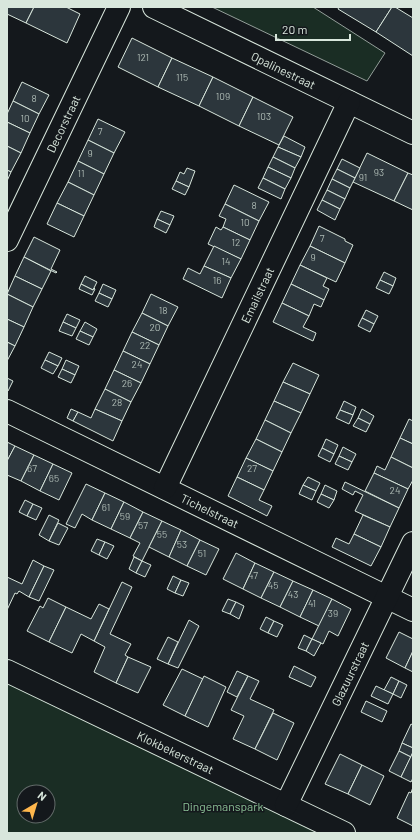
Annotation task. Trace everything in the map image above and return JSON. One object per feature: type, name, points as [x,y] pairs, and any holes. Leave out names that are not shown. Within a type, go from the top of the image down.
[{"type":"street","name":"Decorstraat","points":[[7,240],[119,7]]},
{"type":"street","name":"Opalinestraat","points":[[154,7],[413,134]]},
{"type":"street","name":"Emailstraat","points":[[165,488],[349,102]]},
{"type":"street","name":"Tichelstraat","points":[[7,411],[413,610]]},
{"type":"street","name":"Glazuurstraat","points":[[286,805],[413,543]]},
{"type":"street","name":"Klokbekerstraat","points":[[7,671],[344,833]]},
{"type":"green space","points":[[212,7],[313,7],[385,53],[367,81]]},
{"type":"green space","name":"Dingemanspark","points":[[7,672],[338,833],[7,833]]},
{"type":"building","points":[[7,7],[34,7],[26,23],[7,14]]},
{"type":"building","points":[[34,7],[66,7],[80,14],[67,43],[26,23]]},
{"type":"building","points":[[339,7],[392,7],[376,32],[338,9]]},
{"type":"building","points":[[392,7],[395,7],[413,18],[413,56],[376,32]]},
{"type":"building","points":[[132,38],[172,58],[158,87],[118,67]]},
{"type":"building","points":[[172,58],[213,77],[199,106],[158,87]]},
{"type":"building","points":[[213,77],[253,97],[239,126],[199,106]]},
{"type":"building","points":[[22,82],[49,95],[39,114],[13,101]]},
{"type":"building","points":[[253,97],[293,117],[279,145],[239,126]]},
{"type":"building","points":[[13,101],[39,114],[30,133],[7,122],[7,114]]},
{"type":"building","points":[[98,119],[125,132],[114,153],[88,140]]},
{"type":"building","points":[[7,122],[30,133],[21,153],[7,146]]},
{"type":"building","points":[[284,136],[305,147],[301,157],[278,147]]},
{"type":"building","points":[[88,140],[114,153],[104,174],[78,161]]},
{"type":"building","points":[[7,146],[21,153],[11,172],[7,170]]},
{"type":"building","points":[[278,147],[301,157],[295,168],[273,157]]},
{"type":"building","points":[[367,153],[408,173],[394,201],[353,182]]},
{"type":"building","points":[[273,157],[295,168],[291,178],[268,167]]},
{"type":"building","points":[[342,159],[360,168],[355,178],[337,169]]},
{"type":"building","points":[[78,161],[104,174],[94,195],[68,182]]},
{"type":"building","points":[[268,167],[291,178],[285,189],[263,178]]},
{"type":"building","points":[[187,168],[195,171],[189,187],[176,181],[180,172],[184,174]]},
{"type":"building","points":[[337,169],[355,178],[350,188],[332,179]]},
{"type":"building","points":[[7,170],[11,172],[7,181]]},
{"type":"building","points":[[408,173],[413,175],[413,210],[394,201]]},
{"type":"building","points":[[263,178],[285,189],[281,199],[258,188]]},
{"type":"building","points":[[332,179],[350,188],[345,199],[327,190]]},
{"type":"building","points":[[176,181],[189,187],[185,195],[172,189]]},
{"type":"building","points":[[68,182],[94,195],[84,216],[57,203]]},
{"type":"building","points":[[234,185],[269,202],[259,221],[225,204]]},
{"type":"building","points":[[327,190],[345,199],[340,209],[322,200]]},
{"type":"building","points":[[322,200],[340,209],[335,220],[317,210]]},
{"type":"building","points":[[57,203],[84,216],[74,237],[47,224]]},
{"type":"building","points":[[225,204],[259,221],[250,240],[223,227],[226,219],[219,216]]},
{"type":"building","points":[[161,211],[174,216],[170,225],[157,219]]},
{"type":"building","points":[[157,219],[170,225],[166,233],[154,227]]},
{"type":"building","points":[[319,226],[345,239],[345,241],[353,245],[345,263],[310,246]]},
{"type":"building","points":[[216,227],[221,230],[223,227],[250,240],[241,259],[208,244]]},
{"type":"building","points":[[34,237],[60,250],[51,269],[57,272],[56,273],[24,257]]},
{"type":"building","points":[[214,246],[241,259],[231,278],[204,266]]},
{"type":"building","points":[[310,246],[345,263],[336,282],[300,265]]},
{"type":"building","points":[[24,257],[51,271],[42,289],[15,276]]},
{"type":"building","points":[[300,265],[327,278],[323,286],[329,289],[324,300],[291,284]]},
{"type":"building","points":[[204,266],[231,278],[222,298],[183,279],[188,268],[200,274]]},
{"type":"building","points":[[384,272],[396,278],[393,286],[380,280]]},
{"type":"building","points":[[15,276],[42,289],[33,307],[7,294]]},
{"type":"building","points":[[85,276],[97,282],[93,290],[81,284]]},
{"type":"building","points":[[380,280],[393,286],[389,294],[376,288]]},
{"type":"building","points":[[81,284],[93,290],[94,288],[95,289],[92,295],[79,289]]},
{"type":"building","points":[[103,284],[116,290],[112,299],[99,293]]},
{"type":"building","points":[[291,284],[324,300],[321,307],[314,304],[309,316],[282,303]]},
{"type":"building","points":[[99,293],[112,299],[108,307],[95,301]]},
{"type":"building","points":[[7,294],[33,307],[24,327],[7,319]]},
{"type":"building","points":[[151,294],[178,307],[168,326],[142,313]]},
{"type":"building","points":[[282,303],[309,316],[303,327],[316,333],[313,341],[273,322]]},
{"type":"building","points":[[366,310],[378,316],[374,324],[362,318]]},
{"type":"building","points":[[142,313],[168,326],[159,345],[132,332]]},
{"type":"building","points":[[67,314],[80,320],[76,328],[63,322]]},
{"type":"building","points":[[362,318],[374,324],[370,332],[358,326]]},
{"type":"building","points":[[7,319],[24,327],[15,346],[7,342]]},
{"type":"building","points":[[63,322],[76,328],[72,336],[59,331]]},
{"type":"building","points":[[85,322],[97,329],[93,337],[80,331]]},
{"type":"building","points":[[80,331],[93,337],[89,345],[76,339]]},
{"type":"building","points":[[132,332],[159,345],[150,364],[123,351]]},
{"type":"building","points":[[7,342],[15,346],[7,361]]},
{"type":"building","points":[[123,351],[150,364],[141,383],[114,370]]},
{"type":"building","points":[[49,352],[62,358],[58,366],[45,360]]},
{"type":"building","points":[[45,360],[58,366],[53,374],[41,368]]},
{"type":"building","points":[[66,360],[79,366],[75,375],[62,369]]},
{"type":"building","points":[[293,363],[319,375],[310,394],[283,382]]},
{"type":"building","points":[[62,369],[75,375],[71,383],[58,377]]},
{"type":"building","points":[[114,370],[141,383],[131,402],[105,389]]},
{"type":"building","points":[[7,378],[13,381],[8,391],[7,390]]},
{"type":"building","points":[[283,382],[310,394],[301,413],[274,401]]},
{"type":"building","points":[[105,389],[131,402],[122,421],[95,409]]},
{"type":"building","points":[[274,401],[301,413],[291,433],[265,420]]},
{"type":"building","points":[[344,401],[356,407],[353,415],[340,410]]},
{"type":"building","points":[[71,409],[78,412],[73,421],[67,418]]},
{"type":"building","points":[[95,409],[122,421],[113,441],[73,421],[78,412],[91,418]]},
{"type":"building","points":[[362,409],[374,416],[370,424],[358,418]]},
{"type":"building","points":[[340,410],[353,415],[349,424],[336,418]]},
{"type":"building","points":[[358,418],[370,424],[366,432],[353,426]]},
{"type":"building","points":[[409,419],[413,421],[413,444],[400,438]]},
{"type":"building","points":[[265,420],[291,433],[282,452],[256,439]]},
{"type":"building","points":[[400,438],[413,444],[413,468],[391,457]]},
{"type":"building","points":[[256,439],[282,452],[273,471],[246,458]]},
{"type":"building","points":[[326,439],[338,445],[334,454],[322,448]]},
{"type":"building","points":[[7,442],[15,446],[7,461]]},
{"type":"building","points":[[15,446],[34,455],[21,481],[7,475],[7,461]]},
{"type":"building","points":[[343,447],[356,454],[352,462],[339,456]]},
{"type":"building","points":[[322,448],[334,454],[330,462],[318,456]]},
{"type":"building","points":[[34,455],[53,464],[40,491],[21,481]]},
{"type":"building","points":[[339,456],[352,462],[348,470],[335,464]]},
{"type":"building","points":[[391,457],[413,468],[413,480],[408,489],[374,473],[377,466],[385,470]]},
{"type":"building","points":[[246,458],[273,471],[264,490],[237,477]]},
{"type":"building","points":[[53,464],[72,473],[59,500],[40,491]]},
{"type":"building","points":[[374,473],[408,489],[399,508],[365,491]]},
{"type":"building","points":[[237,477],[264,490],[259,500],[272,506],[267,516],[228,496]]},
{"type":"building","points":[[308,477],[320,483],[316,491],[303,485]]},
{"type":"building","points":[[345,482],[399,508],[390,527],[355,511],[363,495],[355,491],[353,495],[342,489]]},
{"type":"building","points":[[86,484],[105,493],[92,520],[82,514],[75,528],[66,524]]},
{"type":"building","points":[[303,485],[316,491],[312,500],[299,494]]},
{"type":"building","points":[[325,485],[337,491],[334,500],[321,494]]},
{"type":"building","points":[[105,493],[124,502],[111,529],[92,520]]},
{"type":"building","points":[[321,494],[334,500],[329,508],[317,502]]},
{"type":"building","points":[[25,500],[33,504],[27,516],[19,512]]},
{"type":"building","points":[[124,502],[143,512],[130,538],[111,529]]},
{"type":"building","points":[[33,504],[42,508],[36,520],[27,516]]},
{"type":"building","points":[[143,512],[162,521],[142,561],[133,556],[140,543],[130,538]]},
{"type":"building","points":[[49,515],[59,520],[49,541],[39,535]]},
{"type":"building","points":[[363,515],[390,527],[381,547],[354,534]]},
{"type":"building","points":[[162,521],[181,530],[169,557],[149,547]]},
{"type":"building","points":[[58,523],[68,528],[59,545],[49,541]]},
{"type":"building","points":[[181,530],[200,540],[187,566],[169,557]]},
{"type":"building","points":[[354,534],[381,547],[371,566],[332,547],[336,538],[349,544]]},
{"type":"building","points":[[97,539],[105,542],[99,555],[91,551]]},
{"type":"building","points":[[200,540],[219,549],[206,575],[187,566]]},
{"type":"building","points":[[105,542],[114,546],[107,559],[99,555]]},
{"type":"building","points":[[236,553],[255,563],[243,589],[223,579]]},
{"type":"building","points":[[134,557],[142,561],[136,573],[129,569]]},
{"type":"building","points":[[33,560],[44,566],[29,597],[19,591],[17,594],[15,593],[7,610],[7,577],[22,584]]},
{"type":"building","points":[[142,561],[151,565],[145,577],[136,573]]},
{"type":"building","points":[[255,563],[274,572],[261,598],[243,589]]},
{"type":"building","points":[[44,566],[54,570],[39,601],[29,597]]},
{"type":"building","points":[[274,572],[293,581],[280,607],[261,598]]},
{"type":"building","points":[[173,576],[181,580],[175,593],[167,589]]},
{"type":"building","points":[[181,580],[189,583],[183,596],[175,593]]},
{"type":"building","points":[[293,581],[313,590],[300,617],[280,607]]},
{"type":"building","points":[[122,582],[132,587],[110,634],[131,644],[125,655],[128,657],[116,683],[94,672],[105,647],[94,641]]},
{"type":"building","points":[[313,590],[332,599],[319,626],[300,617]]},
{"type":"building","points":[[48,598],[66,607],[49,642],[27,631],[40,606],[43,608]]},
{"type":"building","points":[[228,599],[236,602],[230,614],[222,611]]},
{"type":"building","points":[[332,599],[351,609],[338,636],[329,631],[323,644],[312,639]]},
{"type":"building","points":[[236,602],[244,606],[239,619],[230,614]]},
{"type":"building","points":[[99,604],[109,609],[94,641],[81,634],[72,653],[49,642],[66,607],[91,619]]},
{"type":"building","points":[[266,617],[274,621],[268,633],[260,629]]},
{"type":"building","points":[[189,620],[199,626],[178,668],[168,664]]},
{"type":"building","points":[[274,621],[283,625],[277,637],[268,633]]},
{"type":"building","points":[[399,632],[413,639],[413,651],[405,668],[386,658]]},
{"type":"building","points":[[304,635],[312,639],[306,651],[298,648]]},
{"type":"building","points":[[168,637],[178,642],[168,664],[157,659]]},
{"type":"building","points":[[312,639],[321,643],[314,656],[306,651]]},
{"type":"building","points":[[413,651],[413,672],[405,668]]},
{"type":"building","points":[[128,657],[151,667],[138,693],[116,683]]},
{"type":"building","points":[[294,666],[316,677],[311,687],[289,677]]},
{"type":"building","points":[[182,669],[203,679],[185,716],[163,705]]},
{"type":"building","points":[[237,671],[248,676],[237,697],[227,692]]},
{"type":"building","points":[[204,676],[226,687],[208,727],[185,716]]},
{"type":"building","points":[[248,676],[259,681],[250,699],[274,710],[255,749],[233,739],[244,716],[231,710]]},
{"type":"building","points":[[391,677],[399,681],[393,694],[384,690]]},
{"type":"building","points":[[399,681],[407,685],[401,698],[393,694]]},
{"type":"building","points":[[376,686],[393,694],[388,704],[371,696]]},
{"type":"building","points":[[366,701],[387,711],[382,722],[361,712]]},
{"type":"building","points":[[273,713],[294,723],[277,760],[255,749]]},
{"type":"building","points":[[411,724],[413,725],[413,748],[402,743]]},
{"type":"building","points":[[402,743],[413,748],[411,757],[399,751]]},
{"type":"building","points":[[399,751],[411,757],[401,777],[389,771]]},
{"type":"building","points":[[413,752],[413,778],[411,782],[401,777]]},
{"type":"building","points":[[340,754],[362,765],[348,794],[325,784]]},
{"type":"building","points":[[362,765],[384,776],[370,805],[348,794]]},
{"type":"building","points":[[413,787],[413,826],[397,818],[409,792],[411,793]]}]
